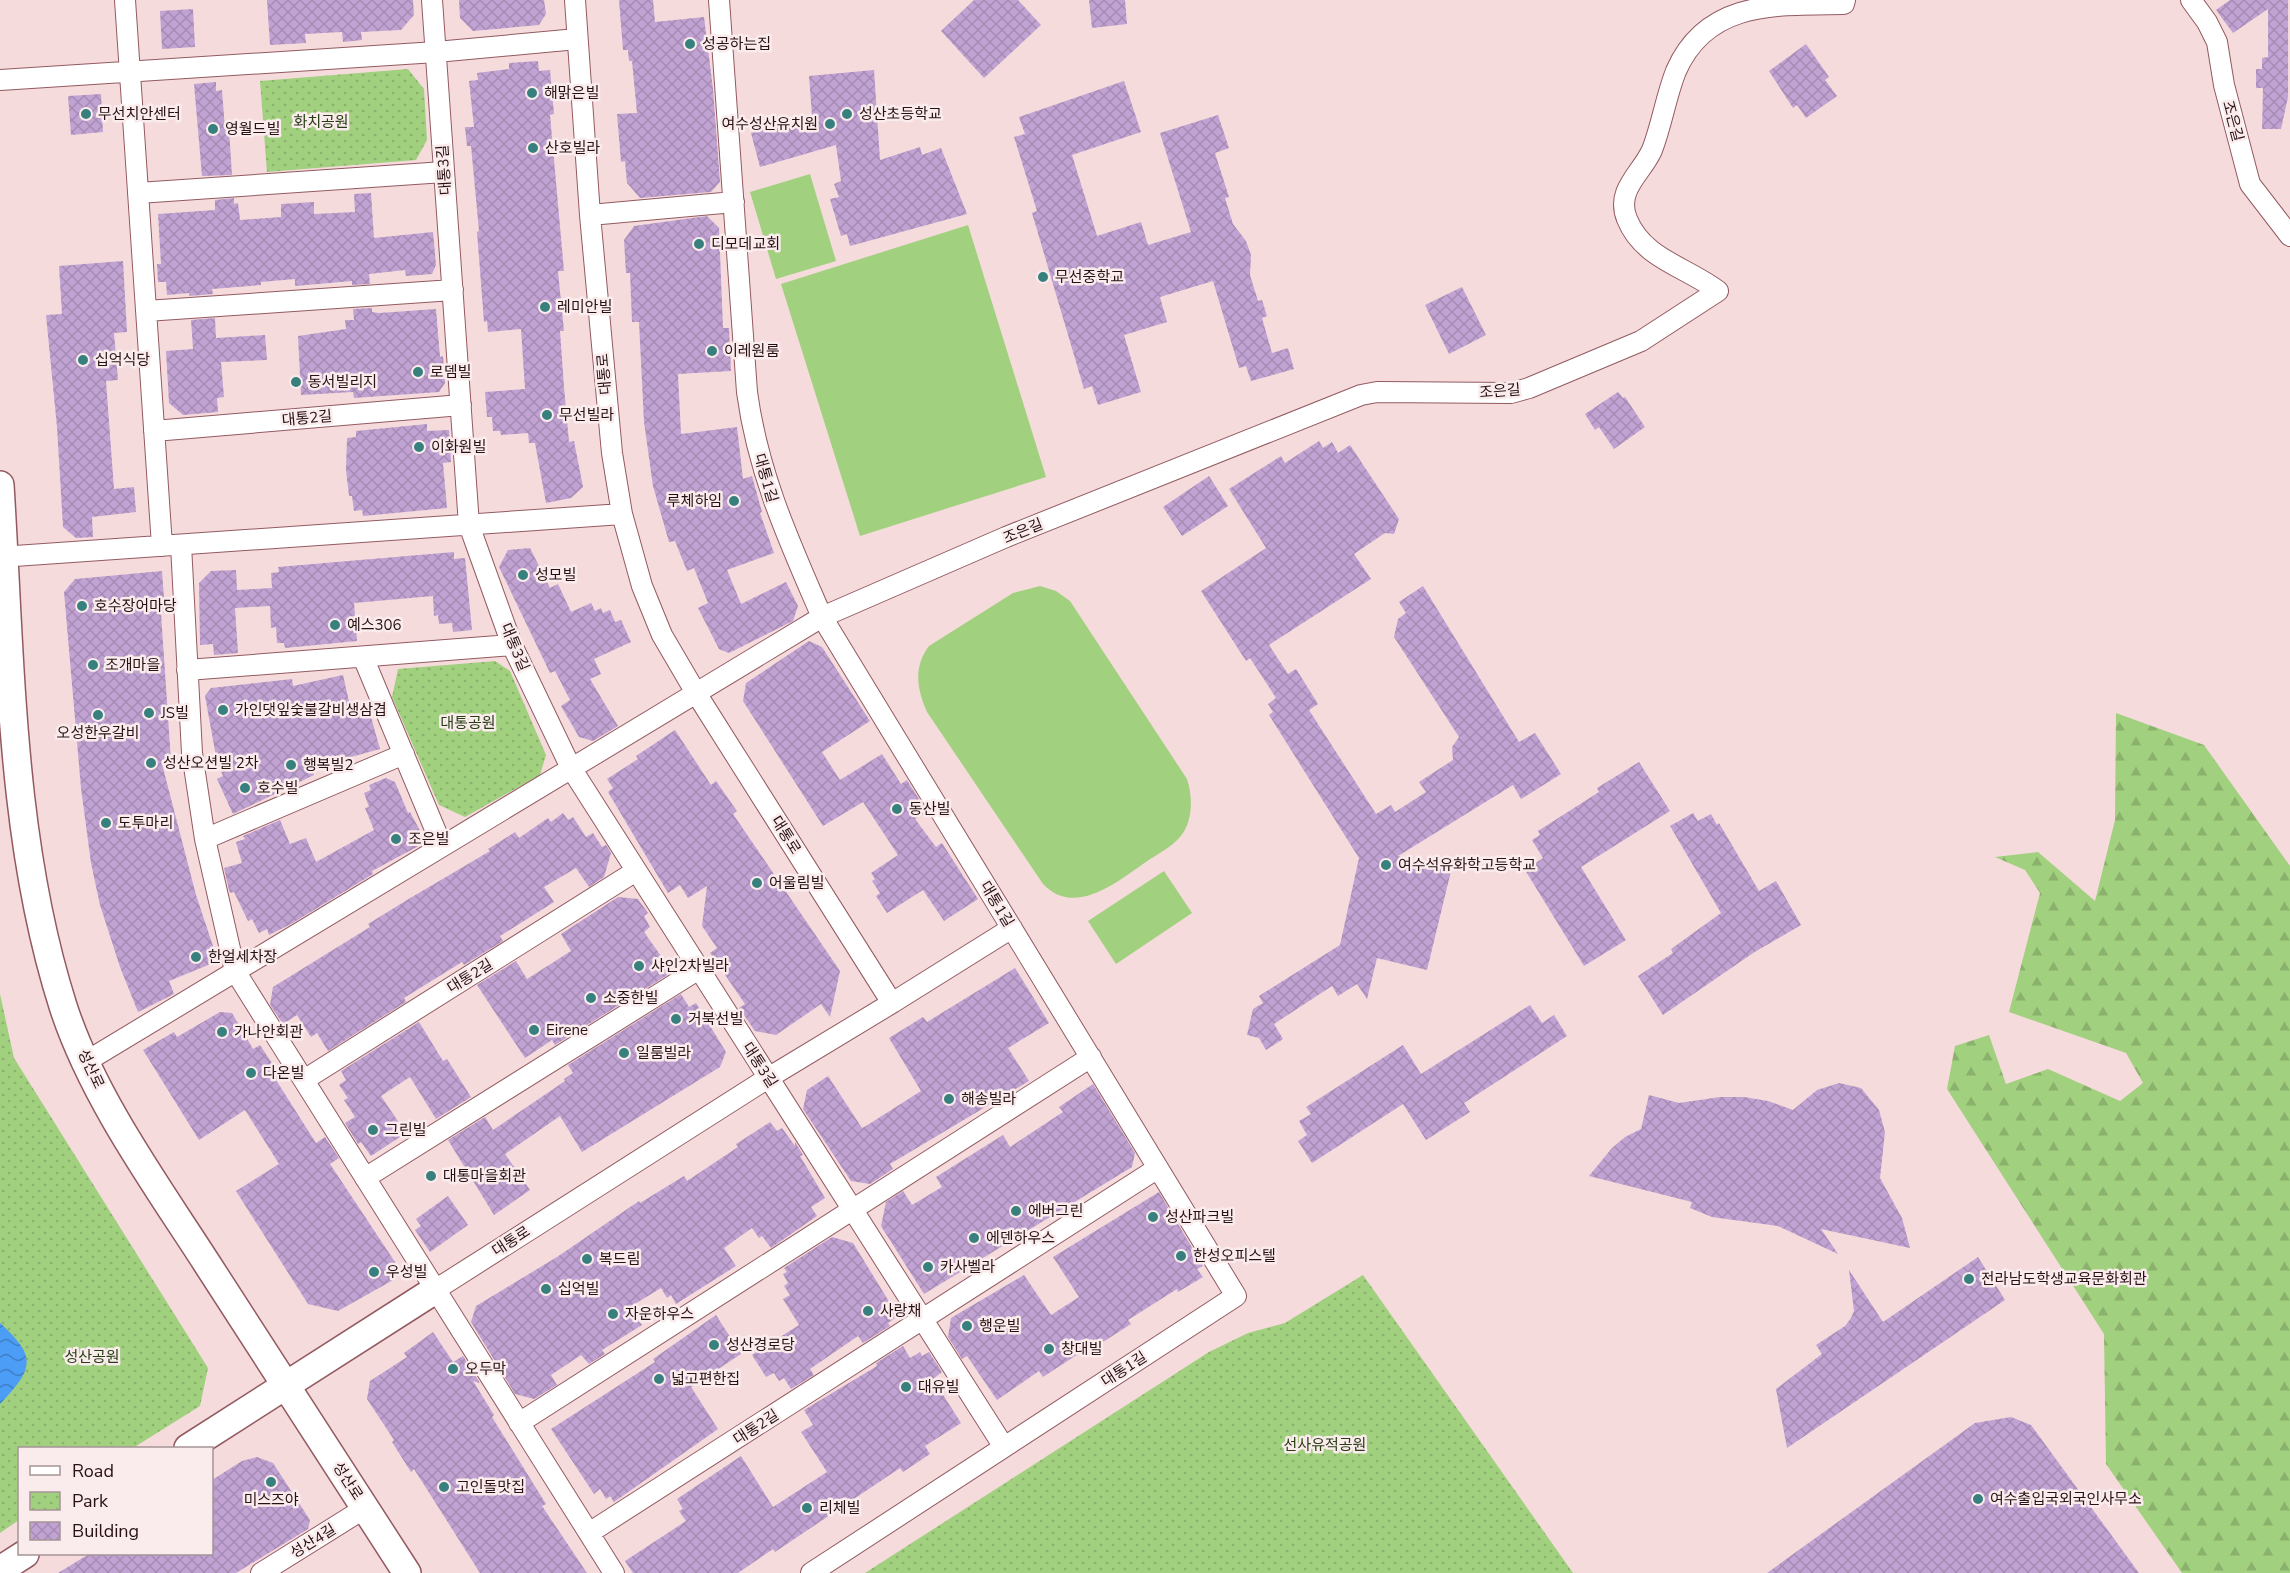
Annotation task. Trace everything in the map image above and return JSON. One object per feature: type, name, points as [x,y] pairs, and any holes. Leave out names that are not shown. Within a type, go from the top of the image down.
[{"type":"street","points":[[125,0],[154,431],[172,545],[187,670],[192,753],[205,839],[235,971],[614,1573]]},
{"type":"street","name":"대통3길","points":[[432,0],[469,525],[512,645],[571,768],[1004,1448]]},
{"type":"street","name":"대통로","points":[[191,1447],[768,1078],[892,1003],[696,693],[662,635],[652,611],[622,514],[612,453],[590,215],[575,0]]},
{"type":"street","name":"대통1길","points":[[719,0],[747,392],[751,426],[773,505],[822,617],[1236,1296],[811,1573]]},
{"type":"street","name":"조은길","points":[[822,617],[1018,533],[1361,395],[1377,392],[1511,393],[1529,388],[1641,341],[1718,291],[1661,258],[1637,235],[1626,216],[1624,207],[1631,181],[1652,149],[1676,70],[1683,57],[1703,31],[1725,14],[1759,6],[1844,4],[1845,0]]},
{"type":"street","name":"조은길","points":[[2191,0],[2207,22],[2217,42],[2224,86],[2250,184],[2290,236]]},
{"type":"street","points":[[0,80],[436,52],[577,39]]},
{"type":"street","points":[[138,193],[444,172]]},
{"type":"street","points":[[590,215],[734,202]]},
{"type":"street","points":[[146,311],[453,290]]},
{"type":"street","name":"대통2길","points":[[154,431],[461,405]]},
{"type":"street","name":"성산로","points":[[0,485],[2,557],[23,828],[31,880],[64,1009],[111,1109],[164,1197],[407,1573]]},
{"type":"street","points":[[2,557],[622,514]]},
{"type":"street","points":[[87,1061],[822,617]]},
{"type":"street","points":[[187,670],[512,645]]},
{"type":"street","points":[[363,657],[442,846]]},
{"type":"street","points":[[205,839],[404,754]]},
{"type":"street","name":"대통2길","points":[[304,1080],[636,871]]},
{"type":"street","points":[[892,1003],[1012,928]]},
{"type":"street","points":[[365,1178],[699,969]]},
{"type":"street","points":[[519,1423],[1090,1057]]},
{"type":"street","points":[[923,1320],[1158,1168]]},
{"type":"street","name":"대통2길","points":[[589,1533],[923,1320]]},
{"type":"street","name":"성산4길","points":[[261,1573],[365,1508]]},
{"type":"street","points":[[0,1569],[23,1555]]},
{"type":"green space","name":"화치공원","points":[[408,69],[424,89],[427,140],[416,160],[267,172],[260,81]]},
{"type":"green space","points":[[810,174],[836,261],[776,279],[750,192]]},
{"type":"green space","points":[[968,225],[1046,477],[860,536],[781,284]]},
{"type":"green space","points":[[1040,586],[1056,591],[1070,601],[1187,779],[1190,794],[1190,817],[1177,841],[1110,886],[1082,897],[1069,898],[1055,894],[1043,884],[927,712],[919,687],[919,670],[929,646],[1013,593]]},
{"type":"green space","name":"대통공원","points":[[495,661],[510,671],[546,755],[540,775],[465,817],[439,805],[392,697],[398,669]]},
{"type":"green space","points":[[2116,713],[2204,745],[2290,866],[2290,1573],[2182,1573],[2106,1464],[2104,1334],[1947,1089],[1955,1046],[1989,1035],[2006,1084],[2048,1069],[2120,1101],[2143,1083],[2126,1053],[2009,1012],[2040,893],[2025,870],[1995,857],[2038,852],[2095,901],[2115,820]]},
{"type":"green space","points":[[1164,871],[1192,913],[1116,964],[1088,921]]},
{"type":"green space","name":"성산공원","points":[[0,994],[14,1058],[208,1368],[200,1406],[135,1447],[18,1447],[18,1521],[0,1533]]},
{"type":"green space","name":"선사유적공원","points":[[1363,1275],[1573,1573],[865,1573],[1209,1352],[1248,1333],[1285,1323]]},
{"type":"water","points":[[0,1323],[20,1345],[27,1363],[20,1381],[0,1404]]},
{"type":"building","points":[[267,0],[413,0],[414,15],[401,30],[361,32],[362,40],[343,42],[342,32],[305,34],[306,43],[270,45]]},
{"type":"building","points":[[459,0],[544,0],[546,14],[539,25],[473,31],[460,18]]},
{"type":"building","points":[[619,0],[653,0],[655,22],[704,17],[713,89],[720,182],[711,192],[640,198],[627,183],[625,161],[621,162],[617,114],[637,113],[632,61],[629,61],[628,50],[623,50]]},
{"type":"building","points":[[974,0],[1018,0],[1041,25],[984,78],[941,31]]},
{"type":"building","points":[[1089,0],[1125,0],[1127,24],[1092,28]]},
{"type":"building","points":[[2230,0],[2288,0],[2288,97],[2281,129],[2262,129],[2263,88],[2256,88],[2256,69],[2262,69],[2262,58],[2268,57],[2268,9],[2233,33],[2216,10]]},
{"type":"building","points":[[193,9],[195,47],[162,49],[160,11]]},
{"type":"building","points":[[1806,44],[1829,77],[1825,80],[1837,96],[1806,118],[1797,105],[1793,108],[1769,71]]},
{"type":"building","points":[[538,61],[539,71],[550,70],[554,114],[550,115],[564,271],[558,271],[564,331],[560,331],[564,387],[569,442],[574,441],[583,487],[571,498],[546,503],[535,443],[529,443],[528,433],[501,435],[500,431],[493,431],[492,417],[487,417],[485,392],[525,389],[521,329],[488,332],[487,321],[484,322],[471,146],[467,146],[465,127],[474,127],[469,81],[478,80],[477,73],[509,69],[509,63]]},
{"type":"building","points":[[874,70],[880,160],[920,147],[922,155],[941,148],[967,214],[850,246],[847,234],[841,236],[830,199],[839,197],[834,184],[841,181],[836,145],[760,167],[751,133],[812,115],[809,76]]},
{"type":"building","name":"무선중학교","points":[[1124,81],[1141,132],[1072,155],[1097,236],[1141,222],[1148,245],[1191,232],[1160,133],[1218,115],[1229,148],[1215,153],[1229,197],[1225,198],[1233,224],[1246,241],[1251,255],[1250,275],[1258,301],[1262,300],[1267,316],[1262,318],[1272,353],[1288,348],[1294,369],[1251,381],[1246,366],[1239,368],[1213,281],[1160,297],[1167,322],[1124,335],[1141,392],[1098,405],[1092,386],[1084,389],[1032,213],[1037,211],[1014,137],[1025,134],[1019,117]]},
{"type":"building","name":"영월드빌","points":[[216,82],[216,91],[222,90],[225,129],[229,129],[232,175],[202,176],[194,84]]},
{"type":"building","name":"무선치안센터","points":[[101,94],[103,132],[71,135],[68,96]]},
{"type":"building","points":[[371,193],[374,238],[433,232],[436,265],[432,274],[406,276],[405,270],[369,274],[370,284],[352,285],[352,281],[295,286],[295,279],[261,282],[261,285],[212,289],[213,294],[189,296],[189,293],[167,295],[166,282],[158,282],[157,264],[161,264],[158,214],[215,210],[215,200],[234,198],[234,204],[238,203],[240,220],[281,217],[281,204],[314,202],[314,214],[355,212],[354,194]]},
{"type":"building","points":[[707,216],[719,228],[723,328],[729,328],[731,371],[678,374],[681,434],[737,427],[743,479],[752,476],[762,512],[760,513],[774,553],[727,570],[741,604],[786,582],[798,606],[793,621],[729,653],[719,649],[698,608],[708,603],[694,568],[687,571],[675,541],[669,542],[653,486],[644,422],[639,322],[632,322],[630,273],[626,273],[624,240],[634,226]]},
{"type":"building","points":[[123,261],[127,332],[114,333],[118,380],[106,381],[114,489],[134,487],[136,512],[92,517],[93,537],[76,538],[63,527],[57,427],[46,315],[62,314],[59,266]]},
{"type":"building","points":[[1462,287],[1486,335],[1449,354],[1425,305]]},
{"type":"building","points":[[372,308],[372,312],[379,313],[436,309],[440,357],[443,356],[445,383],[439,392],[354,398],[353,392],[301,395],[298,336],[346,329],[345,320],[354,320],[353,309]]},
{"type":"building","points":[[215,318],[216,338],[265,335],[267,360],[221,362],[224,397],[217,398],[218,412],[183,415],[169,403],[166,351],[193,349],[191,320]]},
{"type":"building","points":[[1618,392],[1623,398],[1625,397],[1645,427],[1614,449],[1599,427],[1595,430],[1585,414]]},
{"type":"building","points":[[427,424],[427,431],[449,430],[451,462],[443,463],[447,508],[363,516],[362,510],[354,511],[352,496],[349,496],[346,470],[347,438],[356,437],[356,431]]},
{"type":"building","points":[[1319,441],[1323,448],[1332,442],[1338,453],[1350,445],[1399,519],[1394,534],[1385,533],[1354,554],[1371,579],[1269,645],[1288,674],[1296,669],[1318,704],[1309,710],[1376,814],[1391,805],[1395,812],[1426,792],[1419,782],[1453,760],[1452,747],[1459,737],[1394,637],[1398,619],[1406,613],[1399,602],[1423,586],[1519,742],[1535,733],[1561,774],[1521,799],[1513,785],[1398,856],[1451,871],[1427,970],[1377,958],[1367,999],[1357,984],[1338,996],[1332,986],[1274,1024],[1283,1039],[1266,1050],[1259,1038],[1247,1035],[1253,1009],[1263,1003],[1259,996],[1340,945],[1359,858],[1269,715],[1273,712],[1268,704],[1276,698],[1250,658],[1246,661],[1201,591],[1266,548],[1229,489],[1281,456],[1285,463]]},
{"type":"building","points":[[1209,476],[1228,506],[1182,536],[1163,507]]},
{"type":"building","points":[[530,548],[550,588],[558,584],[571,612],[591,603],[595,611],[601,608],[603,613],[610,610],[615,622],[621,620],[631,642],[594,659],[601,674],[590,679],[618,726],[593,741],[579,737],[561,706],[570,700],[555,671],[550,673],[499,567],[508,550]]},
{"type":"building","points":[[454,552],[454,559],[465,558],[472,630],[453,632],[452,623],[439,624],[438,615],[434,616],[433,596],[354,603],[357,641],[285,648],[284,643],[277,643],[276,627],[271,628],[270,606],[235,608],[238,653],[214,655],[213,644],[200,645],[199,583],[211,571],[236,570],[237,590],[272,588],[271,573],[279,572],[278,567]]},
{"type":"building","points":[[162,571],[165,612],[161,613],[171,761],[162,764],[196,895],[218,961],[169,981],[174,994],[138,1012],[120,967],[100,905],[91,863],[81,788],[64,592],[75,579]]},
{"type":"building","points":[[809,641],[822,647],[870,721],[822,752],[840,780],[882,754],[901,784],[907,780],[927,812],[915,819],[936,847],[942,843],[978,899],[944,921],[923,890],[887,913],[876,896],[880,893],[872,881],[875,879],[871,873],[898,855],[863,802],[823,826],[743,701],[746,683]]},
{"type":"building","points":[[343,675],[352,715],[369,710],[380,749],[311,768],[314,775],[233,814],[217,779],[223,776],[217,762],[205,696],[211,688],[292,679],[293,686]]},
{"type":"building","points":[[675,730],[711,785],[716,781],[737,811],[733,814],[840,971],[830,1017],[821,1004],[776,1035],[755,1031],[739,1008],[745,1004],[710,953],[717,948],[702,926],[707,886],[688,898],[680,885],[668,893],[608,792],[613,788],[607,779],[638,759],[636,756]]},
{"type":"building","points":[[1639,762],[1670,811],[1581,867],[1626,940],[1584,966],[1525,870],[1543,858],[1532,840],[1540,835],[1538,831],[1599,792],[1597,788]]},
{"type":"building","points":[[386,778],[395,782],[408,813],[410,812],[426,842],[372,871],[373,874],[291,924],[269,935],[267,929],[259,933],[252,919],[248,921],[234,892],[230,893],[228,886],[224,868],[242,863],[236,842],[245,839],[243,836],[280,820],[290,844],[306,838],[316,862],[374,830],[365,808],[369,807],[364,793],[371,790],[369,785]]},
{"type":"building","points":[[563,813],[568,820],[573,817],[586,837],[593,833],[602,847],[606,845],[611,853],[604,877],[589,887],[576,868],[544,887],[554,902],[500,936],[503,941],[464,965],[462,962],[404,998],[406,1002],[328,1051],[317,1033],[311,1037],[297,1015],[283,1024],[270,1005],[273,987],[370,927],[368,924],[490,851],[488,849],[515,832],[519,838],[548,818],[551,822]]},
{"type":"building","points":[[1693,813],[1698,821],[1711,814],[1717,825],[1719,823],[1759,891],[1776,881],[1801,925],[1753,953],[1663,1015],[1638,976],[1673,953],[1671,949],[1721,913],[1670,826]]},
{"type":"building","points":[[618,897],[638,899],[648,913],[644,916],[650,927],[644,932],[668,966],[665,968],[669,974],[555,1045],[552,1040],[525,1058],[477,985],[516,961],[527,979],[571,951],[561,934]]},
{"type":"building","points":[[1015,968],[1049,1023],[1008,1048],[1029,1081],[890,1164],[893,1169],[870,1184],[851,1181],[803,1109],[807,1090],[828,1076],[862,1128],[866,1126],[921,1091],[889,1038],[923,1017],[927,1022]]},
{"type":"building","points":[[681,994],[689,1007],[696,1003],[726,1052],[720,1067],[582,1152],[560,1116],[505,1154],[530,1190],[494,1215],[448,1140],[485,1117],[493,1130],[565,1081],[564,1079],[573,1073],[568,1065]]},
{"type":"building","points":[[1530,1005],[1542,1023],[1554,1015],[1567,1036],[1464,1103],[1470,1112],[1426,1140],[1403,1104],[1312,1163],[1298,1141],[1307,1135],[1299,1121],[1311,1114],[1306,1107],[1403,1045],[1421,1074]]},
{"type":"building","points":[[220,1012],[232,1013],[253,1049],[260,1045],[281,1077],[276,1080],[316,1143],[325,1137],[339,1158],[330,1164],[397,1265],[395,1279],[338,1311],[308,1304],[236,1191],[279,1164],[245,1110],[199,1140],[143,1050],[174,1032],[177,1037]]},
{"type":"building","points":[[419,1022],[443,1061],[447,1059],[471,1097],[436,1119],[410,1077],[381,1096],[406,1133],[371,1156],[361,1142],[358,1144],[345,1123],[355,1117],[344,1100],[348,1098],[339,1085],[346,1080],[341,1071]]},
{"type":"building","name":"전라남도학생교육문화회관","points":[[1839,1083],[1861,1088],[1879,1110],[1885,1132],[1880,1178],[1902,1218],[1910,1248],[1821,1229],[1838,1254],[1778,1226],[1712,1217],[1690,1208],[1692,1202],[1589,1176],[1612,1148],[1625,1137],[1641,1129],[1649,1095],[1679,1103],[1720,1097],[1744,1097],[1768,1101],[1793,1110],[1817,1090]]},
{"type":"building","points":[[1093,1084],[1135,1153],[1132,1167],[924,1294],[881,1226],[886,1202],[903,1191],[912,1205],[942,1187],[936,1177],[1003,1135],[1010,1147],[1063,1112],[1059,1107]]},
{"type":"building","points":[[770,1122],[777,1131],[782,1128],[795,1146],[795,1142],[803,1155],[800,1156],[825,1198],[811,1207],[817,1216],[771,1248],[762,1236],[759,1238],[752,1228],[724,1248],[736,1266],[676,1304],[671,1295],[667,1298],[661,1288],[630,1307],[642,1325],[602,1350],[605,1354],[589,1364],[581,1355],[551,1375],[557,1385],[534,1399],[515,1394],[471,1322],[476,1306],[557,1257],[639,1201],[640,1203],[684,1176],[687,1181],[738,1147],[736,1144]]},
{"type":"building","points":[[1159,1192],[1203,1266],[1197,1269],[1203,1277],[1178,1292],[1177,1289],[1128,1320],[1131,1324],[1103,1342],[1101,1339],[1043,1377],[1039,1371],[997,1400],[967,1356],[962,1359],[948,1337],[951,1318],[1024,1275],[1051,1315],[1079,1297],[1053,1257]]},
{"type":"building","points":[[448,1196],[468,1225],[430,1252],[415,1230],[421,1226],[416,1219]]},
{"type":"building","points":[[832,1237],[853,1243],[898,1316],[888,1323],[890,1326],[863,1343],[858,1336],[810,1369],[814,1375],[791,1389],[784,1378],[779,1381],[774,1373],[766,1377],[752,1355],[799,1325],[783,1299],[790,1295],[784,1286],[788,1283],[783,1274],[787,1272],[784,1268]]},
{"type":"building","points":[[1978,1257],[2005,1300],[1787,1448],[1776,1389],[1822,1354],[1816,1345],[1845,1326],[1851,1318],[1854,1311],[1849,1270],[1883,1322]]},
{"type":"building","points":[[716,1315],[741,1354],[691,1387],[718,1429],[614,1502],[610,1496],[606,1499],[600,1489],[594,1494],[551,1429],[655,1362],[653,1359]]},
{"type":"building","points":[[433,1332],[453,1362],[463,1356],[480,1383],[473,1381],[494,1415],[492,1417],[546,1504],[542,1506],[587,1573],[480,1573],[414,1469],[411,1472],[392,1442],[394,1440],[367,1399],[370,1381],[407,1357],[404,1353]]},
{"type":"building","points":[[903,1346],[910,1358],[920,1352],[922,1356],[929,1352],[942,1372],[933,1379],[961,1423],[925,1446],[930,1454],[903,1472],[900,1468],[775,1552],[773,1549],[738,1573],[633,1573],[625,1561],[686,1521],[679,1511],[683,1509],[677,1499],[741,1456],[773,1507],[827,1472],[801,1432],[813,1425],[804,1410],[877,1366],[876,1363]]},
{"type":"building","name":"여수출입국외국인사무소","points":[[2011,1417],[2031,1425],[2139,1573],[1767,1573],[1975,1423]]},
{"type":"building","points":[[257,1457],[273,1463],[310,1520],[308,1529],[236,1573],[58,1573],[87,1555],[213,1555],[213,1479],[242,1461]]},
{"type":"place","name":"성공하는집","points":[[690,44]]},
{"type":"place","name":"해맑은빌","points":[[532,93]]},
{"type":"place","name":"무선치안센터","points":[[86,114]]},
{"type":"place","name":"성산초등학교","points":[[847,114]]},
{"type":"place","name":"여수성산유치원","points":[[830,124]]},
{"type":"place","name":"영월드빌","points":[[213,129]]},
{"type":"place","name":"산호빌라","points":[[533,148]]},
{"type":"place","name":"디모데교회","points":[[699,244]]},
{"type":"place","name":"무선중학교","points":[[1043,277]]},
{"type":"place","name":"레미안빌","points":[[545,307]]},
{"type":"place","name":"이레원룸","points":[[712,351]]},
{"type":"place","name":"십억식당","points":[[83,360]]},
{"type":"place","name":"로뎀빌","points":[[418,372]]},
{"type":"place","name":"동서빌리지","points":[[296,382]]},
{"type":"place","name":"무선빌라","points":[[547,415]]},
{"type":"place","name":"이화원빌","points":[[419,447]]},
{"type":"place","name":"루체하임","points":[[734,501]]},
{"type":"place","name":"성모빌","points":[[523,575]]},
{"type":"place","name":"호수장어마당","points":[[82,606]]},
{"type":"place","name":"예스306","points":[[335,625]]},
{"type":"place","name":"조개마을","points":[[93,665]]},
{"type":"place","name":"가인댓잎숯불갈비생삼겹","points":[[223,710]]},
{"type":"place","name":"JS빌","points":[[149,713]]},
{"type":"place","name":"오성한우갈비","points":[[98,715]]},
{"type":"place","name":"성산오션빌 2차","points":[[151,763]]},
{"type":"place","name":"행복빌2","points":[[291,765]]},
{"type":"place","name":"호수빌","points":[[245,788]]},
{"type":"place","name":"동산빌","points":[[897,809]]},
{"type":"place","name":"도투마리","points":[[106,823]]},
{"type":"place","name":"조은빌","points":[[396,839]]},
{"type":"place","name":"여수석유화학고등학교","points":[[1386,865]]},
{"type":"place","name":"어울림빌","points":[[757,883]]},
{"type":"place","name":"한얼세차장","points":[[196,957]]},
{"type":"place","name":"샤인2차빌라","points":[[639,966]]},
{"type":"place","name":"소중한빌","points":[[591,998]]},
{"type":"place","name":"거북선빌","points":[[676,1019]]},
{"type":"place","name":"Eirene","points":[[534,1030]]},
{"type":"place","name":"가나안회관","points":[[222,1032]]},
{"type":"place","name":"일룸빌라","points":[[624,1053]]},
{"type":"place","name":"다온빌","points":[[251,1073]]},
{"type":"place","name":"해송빌라","points":[[949,1099]]},
{"type":"place","name":"그린빌","points":[[373,1130]]},
{"type":"place","name":"대통마을회관","points":[[431,1176]]},
{"type":"place","name":"에버그린","points":[[1016,1211]]},
{"type":"place","name":"성산파크빌","points":[[1153,1217]]},
{"type":"place","name":"에덴하우스","points":[[974,1238]]},
{"type":"place","name":"한성오피스텔","points":[[1181,1256]]},
{"type":"place","name":"복드림","points":[[587,1259]]},
{"type":"place","name":"카사벨라","points":[[928,1267]]},
{"type":"place","name":"우성빌","points":[[374,1272]]},
{"type":"place","name":"전라남도학생교육문화회관","points":[[1969,1279]]},
{"type":"place","name":"십억빌","points":[[546,1289]]},
{"type":"place","name":"사랑채","points":[[868,1311]]},
{"type":"place","name":"자운하우스","points":[[613,1314]]},
{"type":"place","name":"행운빌","points":[[967,1326]]},
{"type":"place","name":"성산경로당","points":[[714,1345]]},
{"type":"place","name":"창대빌","points":[[1049,1349]]},
{"type":"place","name":"오두막","points":[[453,1369]]},
{"type":"place","name":"넓고편한집","points":[[659,1379]]},
{"type":"place","name":"대유빌","points":[[906,1387]]},
{"type":"place","name":"미스즈야","points":[[271,1482]]},
{"type":"place","name":"고인돌맛집","points":[[444,1487]]},
{"type":"place","name":"여수출입국외국인사무소","points":[[1978,1499]]},
{"type":"place","name":"리체빌","points":[[807,1508]]}]
